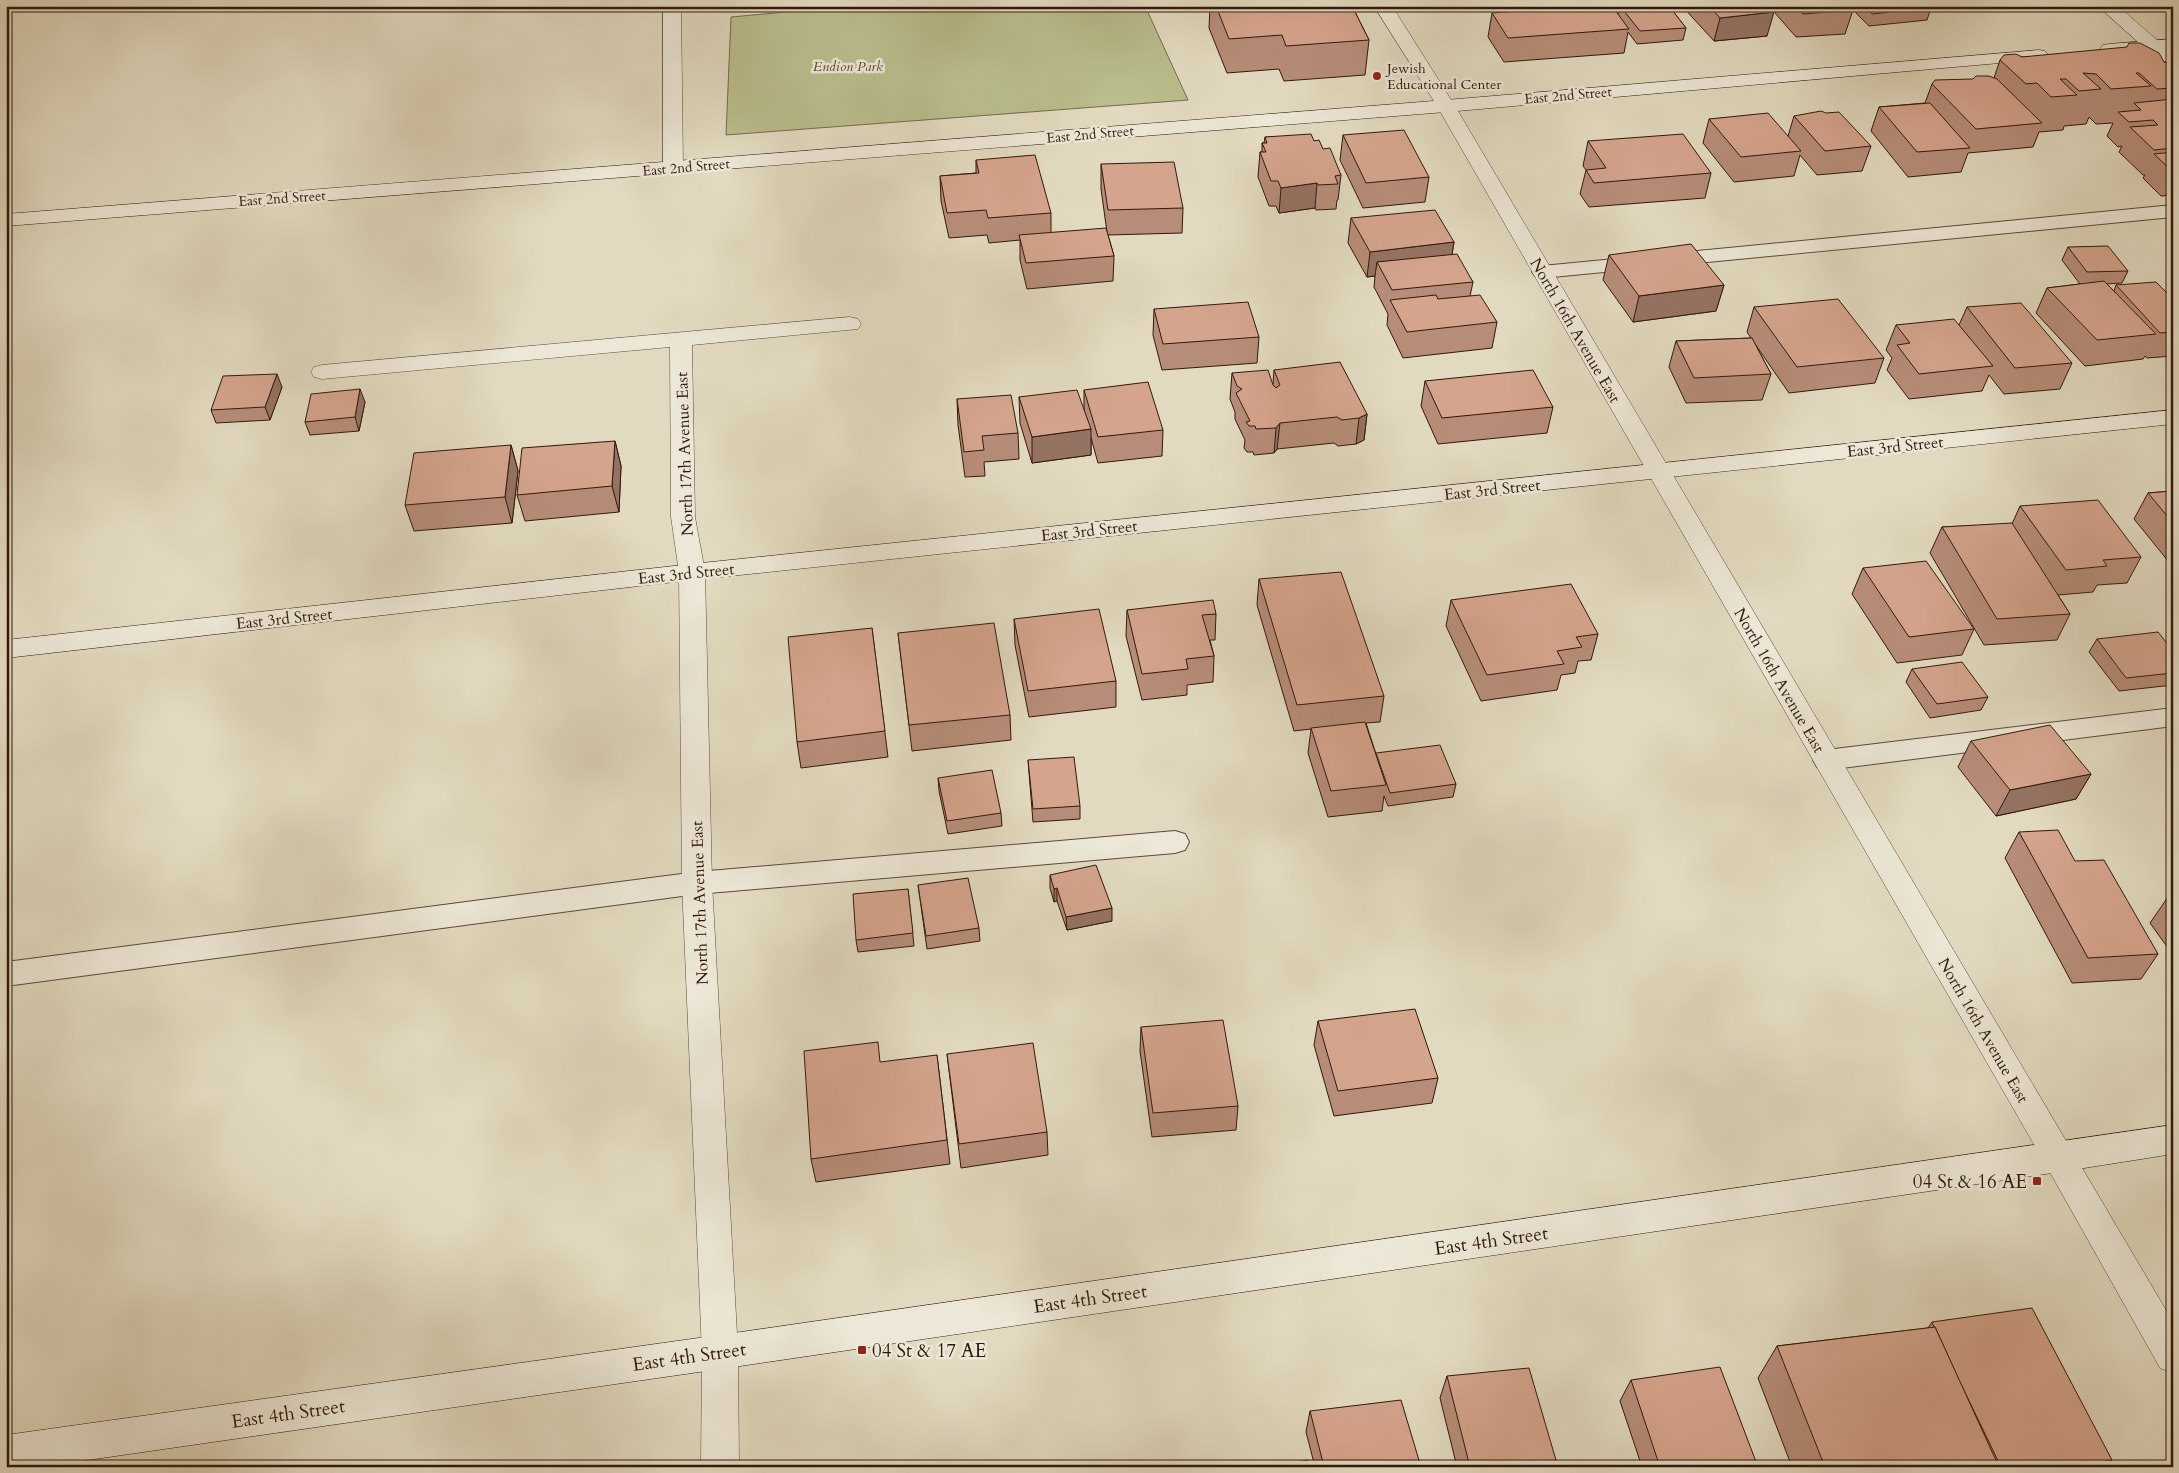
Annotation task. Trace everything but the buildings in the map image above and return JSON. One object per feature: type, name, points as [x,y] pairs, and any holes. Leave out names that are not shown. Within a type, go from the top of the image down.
[{"type":"street","points":[[672,6],[673,168]]},
{"type":"street","name":"North 16th Avenue East","points":[[1383,6],[1446,106],[2059,1157],[2173,1356]]},
{"type":"street","points":[[2107,6],[2173,64]]},
{"type":"street","points":[[2090,51],[2173,44]]},
{"type":"street","name":"East 2nd Street","points":[[6,220],[1446,106],[2060,54]]},
{"type":"street","points":[[322,372],[850,324]]},
{"type":"street","name":"North 17th Avenue East","points":[[681,339],[683,517],[692,572],[697,883],[720,1352],[720,1467]]},
{"type":"street","name":"East 3rd Street","points":[[6,649],[692,572],[2173,417]]},
{"type":"street","name":"East 4th Street","points":[[6,1453],[720,1352],[2173,1139]]},
{"type":"lane","points":[[1542,272],[2173,210]]},
{"type":"lane","points":[[1826,760],[2173,717]]},
{"type":"lane","points":[[6,974],[697,883],[1175,842]]},
{"type":"green space","name":"Endion Park","points":[[852,6],[1145,6],[1188,100],[726,135],[731,17]]},
{"type":"place","name":"Jewish Educational Center","points":[[1377,76]]},
{"type":"place","name":"04 St & 16 AE","points":[[2037,1181]]},
{"type":"place","name":"04 St & 17 AE","points":[[862,1350]]}]
